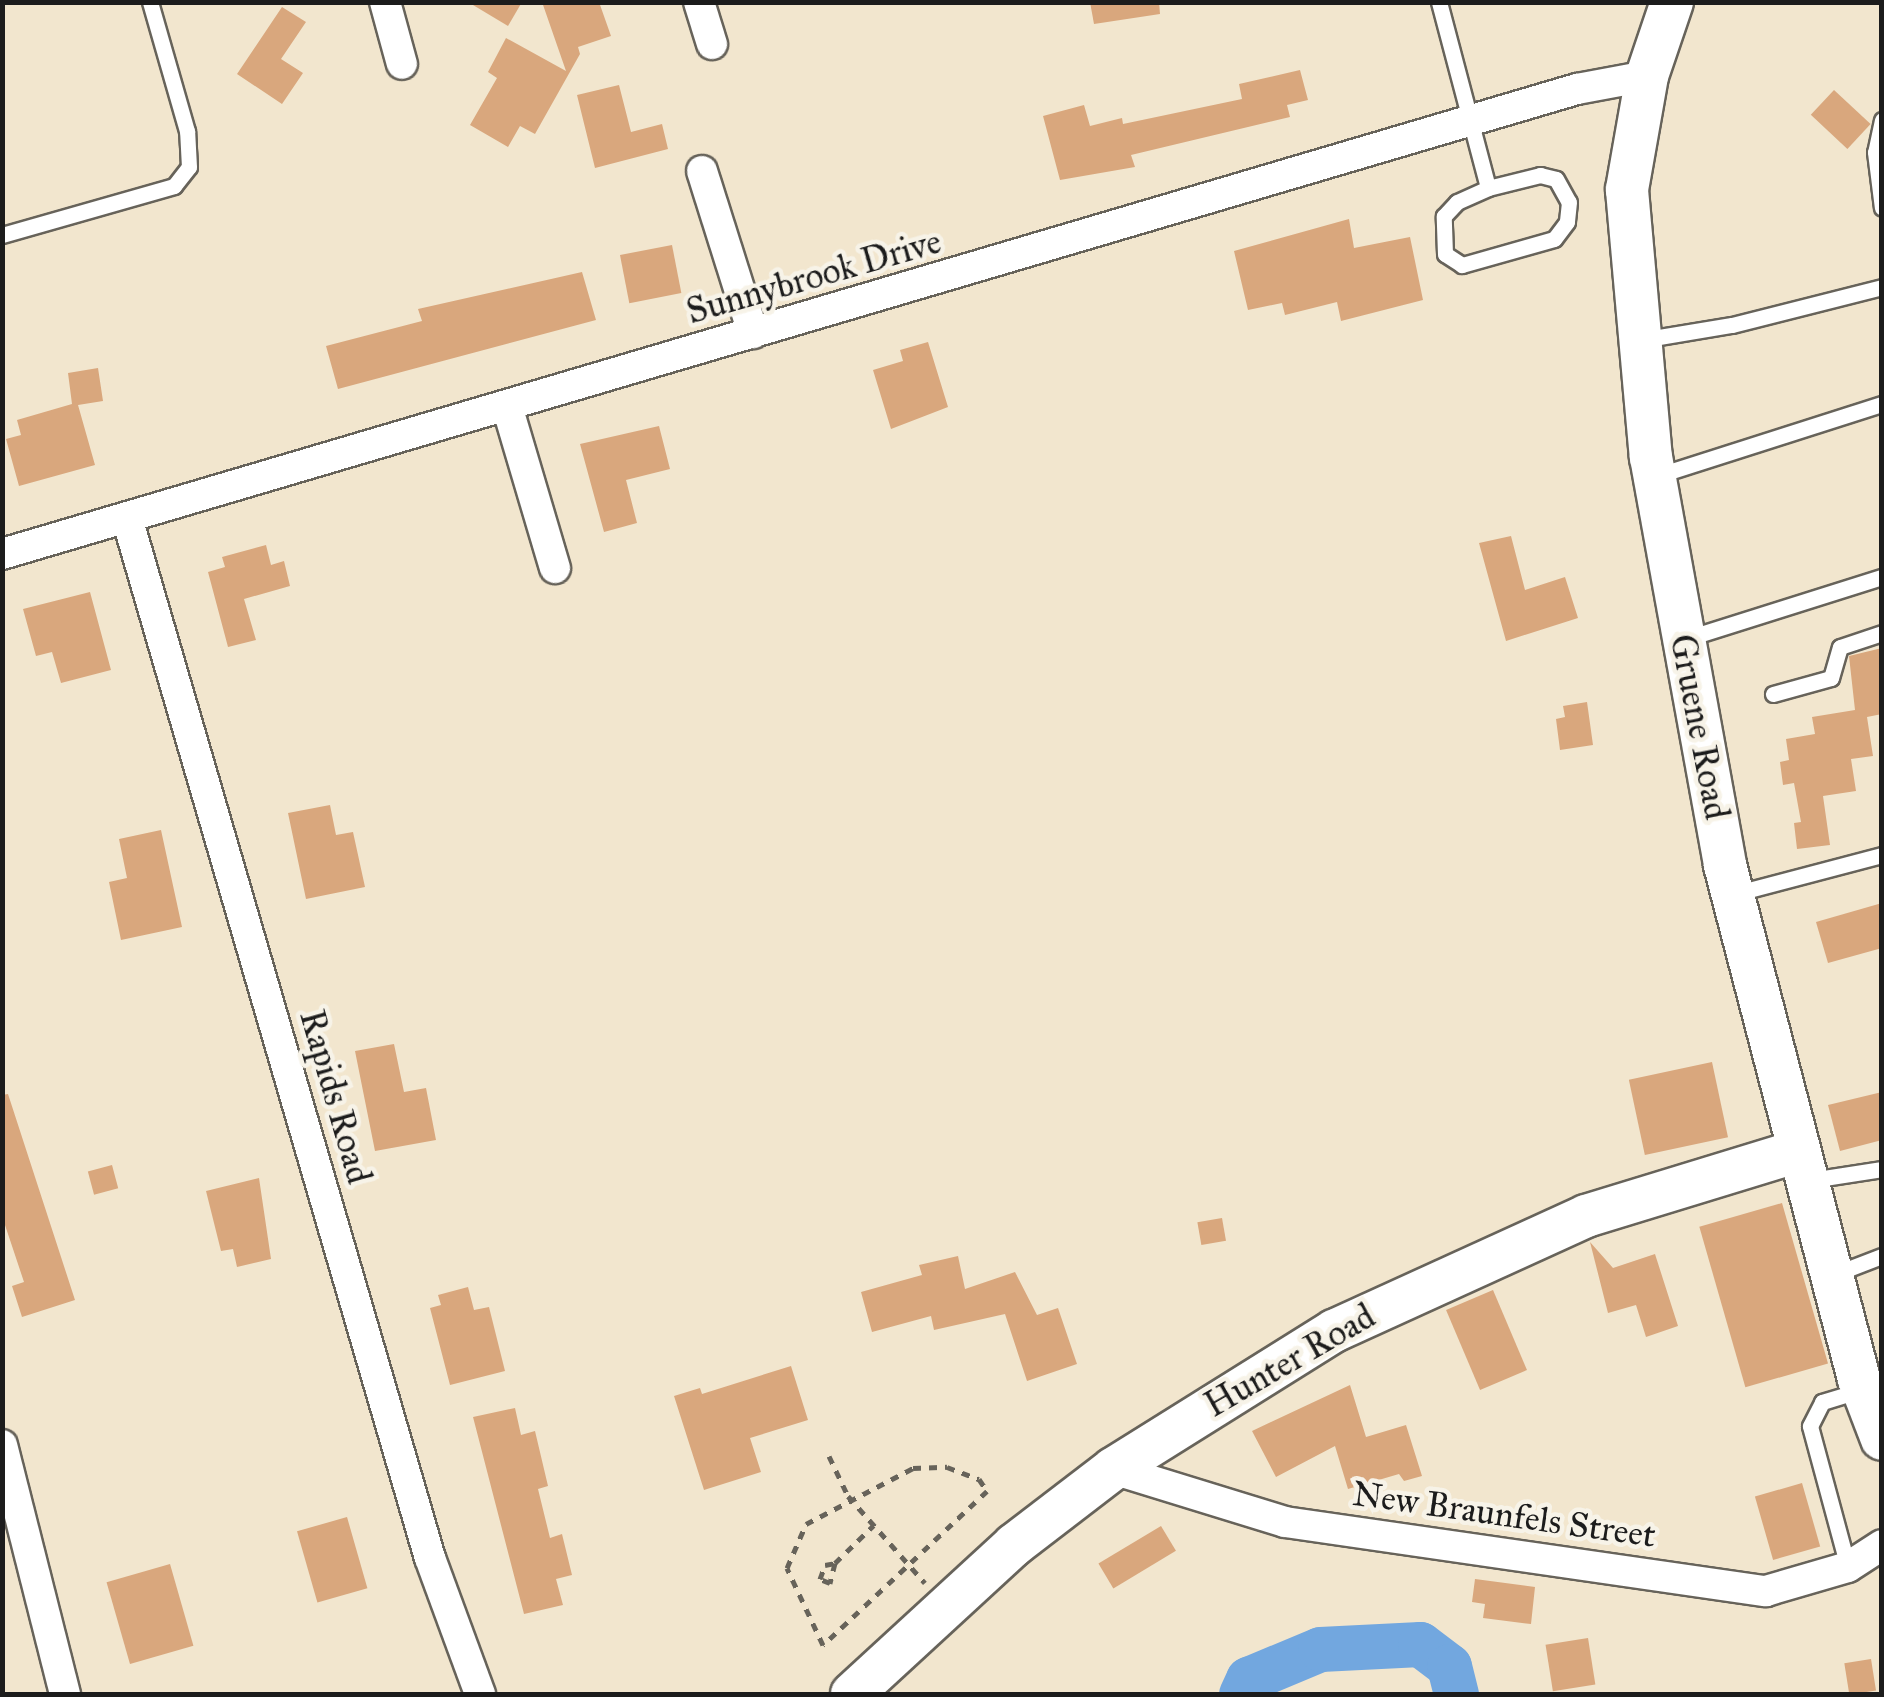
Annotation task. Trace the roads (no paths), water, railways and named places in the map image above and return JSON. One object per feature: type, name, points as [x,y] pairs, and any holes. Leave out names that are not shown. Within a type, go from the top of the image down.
[{"type":"street","points":[[385,2],[402,64]]},
{"type":"street","points":[[699,2],[712,44]]},
{"type":"street","name":"Gruene Road","points":[[1672,2],[1646,76],[1627,190],[1638,341],[1655,477],[1682,640],[1733,894],[1835,1274],[1862,1390],[1882,1439]]},
{"type":"street","name":"Sunnybrook Drive","points":[[2,554],[1469,120],[1646,76]]},
{"type":"street","points":[[702,172],[753,334]]},
{"type":"street","points":[[507,406],[556,568]]},
{"type":"street","name":"Rapids Road","points":[[127,518],[430,1558],[480,1694]]},
{"type":"street","name":"Hunter Road","points":[[852,1694],[1014,1544],[1113,1469],[1334,1331],[1410,1292],[1586,1216],[1803,1166]]},
{"type":"street","points":[[2,1445],[64,1694]]},
{"type":"street","name":"New Braunfels Street","points":[[1113,1469],[1286,1522],[1766,1590],[1848,1567],[1882,1545]]},
{"type":"lane","points":[[2,236],[174,186],[189,166],[188,131],[150,2]]},
{"type":"lane","points":[[1439,2],[1488,188]]},
{"type":"lane","points":[[1882,120],[1875,152],[1882,208]]},
{"type":"lane","points":[[1540,175],[1556,179],[1569,202],[1567,222],[1554,239],[1462,265],[1445,254],[1444,216],[1457,202],[1488,188],[1540,175]]},
{"type":"lane","points":[[1638,341],[1732,326],[1882,287]]},
{"type":"lane","points":[[1655,477],[1882,404]]},
{"type":"lane","points":[[1682,640],[1882,577]]},
{"type":"lane","points":[[1773,694],[1831,678],[1840,647],[1882,634]]},
{"type":"lane","points":[[1733,894],[1882,855]]},
{"type":"lane","points":[[1803,1166],[1882,1169]]},
{"type":"lane","points":[[1835,1274],[1882,1256]]},
{"type":"lane","points":[[1848,1567],[1810,1426],[1822,1402],[1862,1390]]},
{"type":"waterway","points":[[1241,1694],[1248,1679],[1320,1649],[1420,1644],[1449,1666],[1456,1694]]}]
